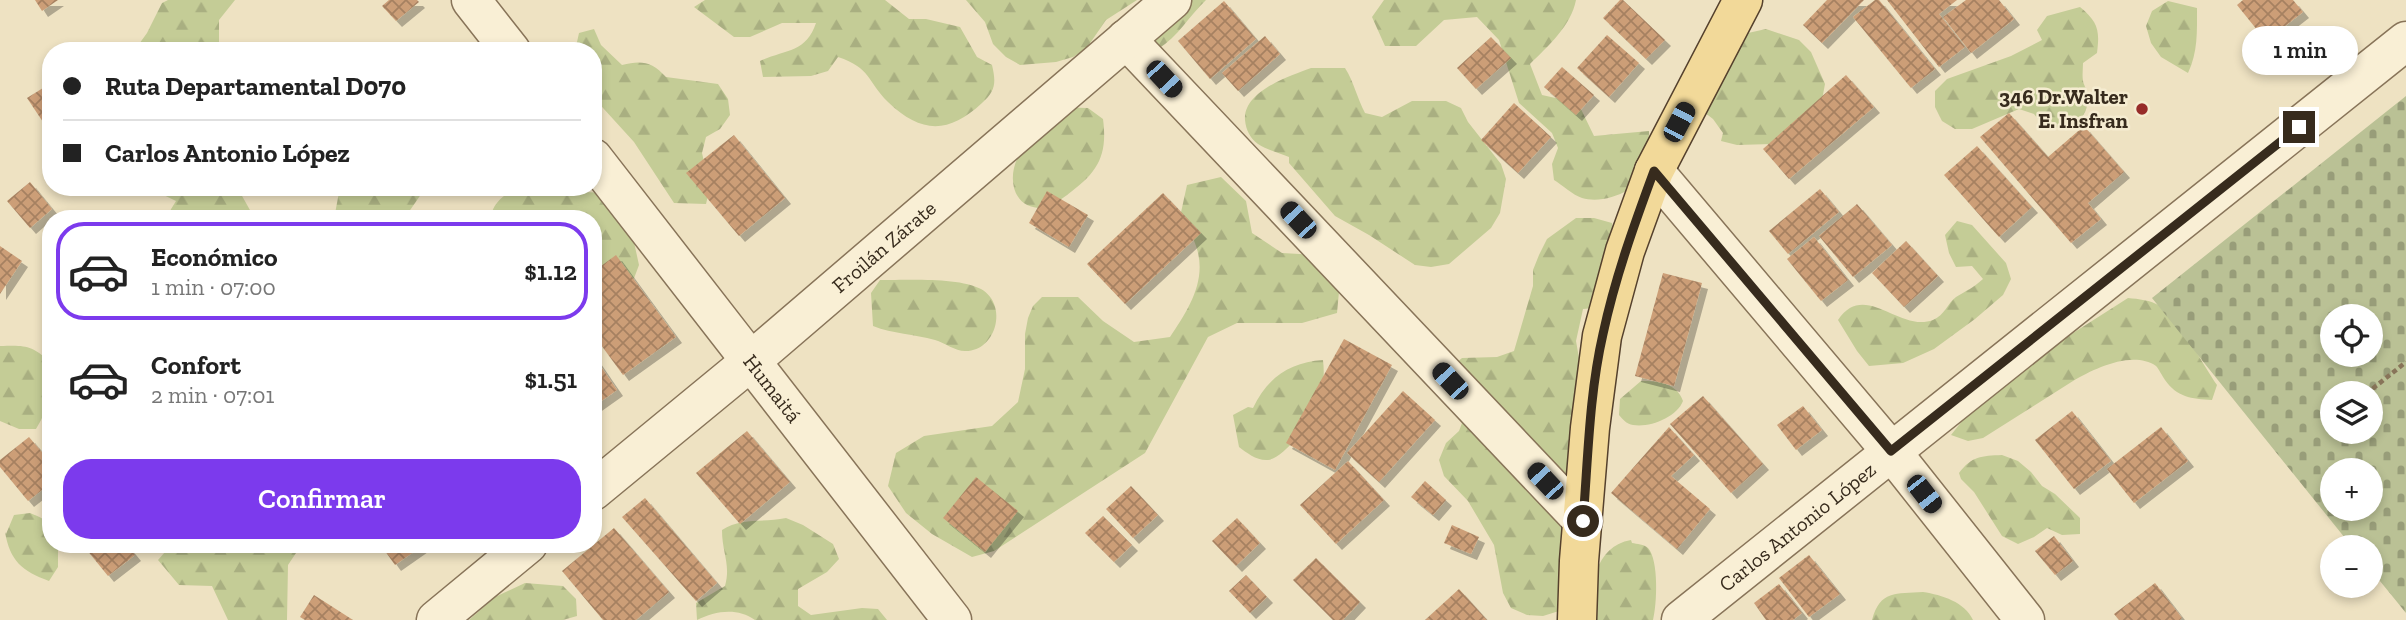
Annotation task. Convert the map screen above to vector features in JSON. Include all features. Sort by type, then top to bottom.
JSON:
[{"type":"main road","points":[[1577,620],[1590,428],[1602,336],[1625,251],[1654,171],[1743,0]]},
{"type":"street","points":[[471,0],[504,42]]},
{"type":"street","name":"Froilán Zárate","points":[[602,484],[751,361],[1172,0]]},
{"type":"street","points":[[1126,39],[1583,521]]},
{"type":"street","name":"Carlos Antonio López","points":[[1681,620],[2406,41]]},
{"type":"street","name":"Humaitá","points":[[602,170],[952,620]]},
{"type":"street","points":[[1654,171],[1891,451],[2025,620]]},
{"type":"street","points":[[436,620],[517,553]]},
{"type":"path","points":[[2382,381],[2406,362]]},
{"type":"green space","points":[[168,0],[235,0],[219,20],[219,42],[140,42],[162,3]]},
{"type":"green space","points":[[705,0],[885,0],[909,19],[926,19],[960,27],[977,57],[992,65],[994,86],[987,99],[958,120],[946,125],[924,125],[900,113],[863,71],[838,57],[828,71],[811,76],[763,77],[760,61],[801,45],[812,33],[816,23],[782,23],[750,37],[734,37],[694,7]]},
{"type":"green space","points":[[966,0],[1137,0],[1106,20],[1086,49],[1073,57],[1056,62],[1020,65],[1006,57],[993,44],[985,22]]},
{"type":"green space","points":[[1174,0],[1206,0],[1172,39],[1158,49],[1151,44]]},
{"type":"green space","points":[[1384,0],[1576,0],[1564,27],[1530,64],[1542,95],[1578,103],[1594,136],[1649,131],[1650,160],[1645,173],[1631,188],[1612,197],[1592,200],[1571,192],[1554,180],[1552,164],[1558,148],[1552,133],[1519,103],[1499,40],[1477,17],[1444,20],[1416,46],[1385,46],[1372,17]]},
{"type":"green space","points":[[2168,1],[2197,8],[2195,50],[2188,73],[2161,57],[2151,43],[2146,26],[2152,11]]},
{"type":"green space","points":[[2080,7],[2094,22],[2098,38],[2097,53],[2083,63],[2083,81],[2088,97],[2087,106],[2080,119],[2068,126],[2044,127],[2034,114],[2019,109],[1972,129],[1955,129],[1942,121],[1935,107],[1935,91],[1947,79],[2011,56],[2042,40],[2037,30],[2047,16]]},
{"type":"green space","points":[[594,29],[600,42],[577,42],[579,33]]},
{"type":"green space","points":[[1766,29],[1799,40],[1811,52],[1825,84],[1822,100],[1772,144],[1737,145],[1721,141],[1723,133],[1713,119],[1700,109],[1732,42],[1748,33]]},
{"type":"green space","points":[[602,46],[622,65],[646,64],[666,77],[718,84],[728,99],[730,115],[720,129],[706,137],[702,153],[710,187],[706,204],[674,203],[634,142],[602,107]]},
{"type":"green space","points":[[1311,68],[1345,68],[1365,113],[1382,117],[1412,101],[1446,101],[1461,108],[1468,122],[1501,164],[1506,179],[1500,213],[1491,228],[1449,264],[1431,267],[1415,265],[1335,216],[1289,163],[1289,157],[1258,144],[1247,130],[1245,120],[1246,110],[1259,93],[1280,80]]},
{"type":"green space","points":[[2406,96],[2406,613],[2383,585],[2383,535],[2343,535],[2331,521],[2383,521],[2383,458],[2320,458],[2320,507],[2152,298]]},
{"type":"green space","points":[[1053,107],[1088,108],[1103,119],[1104,144],[1098,163],[1086,179],[1057,202],[1038,208],[1030,206],[1018,197],[1013,183],[1014,167],[1024,145]]},
{"type":"green space","points":[[1221,177],[1246,201],[1252,233],[1282,253],[1317,255],[1340,281],[1337,313],[1302,323],[1237,323],[1208,337],[1145,453],[994,551],[972,557],[932,534],[906,513],[888,486],[896,453],[924,436],[992,426],[1018,402],[1025,369],[1028,318],[1033,306],[1042,297],[1078,297],[1103,321],[1134,342],[1170,337],[1194,294],[1200,271],[1195,242],[1180,217],[1187,185]]},
{"type":"green space","points":[[603,193],[632,233],[639,265],[633,281],[602,283],[602,210],[493,210],[505,196],[602,196]]},
{"type":"green space","points":[[166,196],[242,196],[250,210],[170,210],[176,201]]},
{"type":"green space","points":[[338,196],[420,196],[410,210],[336,210]]},
{"type":"green space","points":[[1576,218],[1594,218],[1612,223],[1615,239],[1594,308],[1583,309],[1576,341],[1588,409],[1559,611],[1543,616],[1527,615],[1511,608],[1503,593],[1494,545],[1468,501],[1444,476],[1439,460],[1446,443],[1459,431],[1465,415],[1449,369],[1462,358],[1497,357],[1514,351],[1539,255],[1547,239]]},
{"type":"green space","points":[[1957,221],[1972,225],[2006,263],[2011,279],[2003,295],[1934,349],[1903,363],[1869,366],[1838,320],[1848,309],[1859,305],[1871,306],[1908,320],[1933,320],[1956,297],[1983,279],[1972,266],[1956,267],[1949,253],[1945,235]]},
{"type":"green space","points":[[880,280],[946,281],[981,289],[990,296],[995,306],[995,326],[991,336],[985,344],[965,351],[935,340],[873,326],[871,293]]},
{"type":"green space","points":[[2128,298],[2156,304],[2175,321],[2217,385],[2212,400],[2180,394],[2170,386],[2156,366],[2136,360],[2125,361],[2082,376],[1983,438],[1968,441],[1951,435],[1985,392],[1998,381]]},
{"type":"green space","points":[[0,346],[28,347],[42,355],[42,418],[36,429],[19,429],[0,421]]},
{"type":"green space","points":[[1323,360],[1323,385],[1318,403],[1308,423],[1289,447],[1274,458],[1264,460],[1239,447],[1233,415],[1248,407],[1253,408],[1265,388],[1290,368]]},
{"type":"green space","points":[[1641,381],[1672,387],[1683,401],[1680,407],[1655,423],[1627,423],[1619,415],[1620,399]]},
{"type":"green space","points":[[2002,455],[2018,461],[2042,486],[2055,494],[2080,518],[2080,534],[2062,535],[2047,528],[2018,544],[2002,536],[1959,473],[1968,463],[1978,458]]},
{"type":"green space","points":[[30,513],[42,518],[42,553],[58,553],[58,567],[49,581],[31,573],[14,558],[5,532],[6,534],[14,515]]},
{"type":"green space","points":[[786,518],[803,525],[833,544],[839,559],[827,572],[798,589],[798,606],[811,615],[862,608],[878,609],[887,620],[755,620],[741,613],[726,612],[697,620],[696,603],[725,586],[727,565],[722,530],[737,523]]},
{"type":"green space","points":[[1631,540],[1632,543],[1648,548],[1652,554],[1656,594],[1653,620],[1586,620],[1596,571],[1602,560],[1619,544]]},
{"type":"green space","points":[[164,553],[296,553],[288,565],[287,620],[228,620],[212,586],[179,585],[158,560]]},
{"type":"green space","points":[[525,583],[563,586],[576,599],[577,616],[563,620],[469,620],[495,597]]},
{"type":"green space","points":[[1923,592],[1945,597],[1959,604],[1973,620],[1872,620],[1875,610],[1885,598]]},
{"type":"building","points":[[35,0],[58,0],[42,11]]},
{"type":"building","points":[[389,0],[419,2],[396,21],[382,6]]},
{"type":"building","points":[[1620,0],[1665,40],[1646,59],[1603,18]]},
{"type":"building","points":[[1827,0],[1864,0],[1822,43],[1803,25]]},
{"type":"building","points":[[1875,0],[1879,0],[1935,69],[1911,88],[1853,17]]},
{"type":"building","points":[[1887,0],[1957,0],[1939,14],[1965,47],[1939,67]]},
{"type":"building","points":[[1966,0],[1999,0],[2014,19],[1971,53],[1943,17]]},
{"type":"building","points":[[2243,0],[2293,0],[2303,12],[2266,41],[2237,5]]},
{"type":"building","points":[[1224,1],[1256,39],[1210,79],[1178,41]]},
{"type":"building","points":[[1607,35],[1639,63],[1609,97],[1577,68]]},
{"type":"building","points":[[1265,36],[1280,54],[1238,91],[1222,73]]},
{"type":"building","points":[[1491,37],[1511,58],[1476,89],[1457,68]]},
{"type":"building","points":[[1562,67],[1594,95],[1576,115],[1544,87]]},
{"type":"building","points":[[1846,75],[1874,107],[1789,179],[1763,149]]},
{"type":"building","points":[[42,89],[42,120],[27,98]]},
{"type":"building","points":[[1514,103],[1551,137],[1518,173],[1481,140]]},
{"type":"building","points":[[2009,113],[2048,157],[2084,126],[2124,172],[2088,203],[2101,219],[2071,243],[1980,137]]},
{"type":"building","points":[[734,135],[785,198],[739,236],[686,173]]},
{"type":"building","points":[[1977,146],[2032,207],[1999,237],[1944,175]]},
{"type":"building","points":[[30,182],[52,209],[42,210],[42,218],[30,228],[7,201]]},
{"type":"building","points":[[1820,189],[1839,212],[1788,254],[1769,231]]},
{"type":"building","points":[[1047,191],[1088,215],[1069,247],[1029,223]]},
{"type":"building","points":[[1163,193],[1201,233],[1125,304],[1087,264]]},
{"type":"building","points":[[1857,204],[1892,245],[1853,277],[1819,236]]},
{"type":"building","points":[[1814,237],[1848,280],[1821,301],[1787,259]]},
{"type":"building","points":[[1906,241],[1938,276],[1904,307],[1872,273]]},
{"type":"building","points":[[0,246],[22,261],[0,294]]},
{"type":"building","points":[[616,255],[676,337],[623,375],[602,346],[602,265]]},
{"type":"building","points":[[1663,273],[1702,283],[1674,386],[1635,376]]},
{"type":"building","points":[[1344,339],[1392,365],[1335,470],[1286,443]]},
{"type":"building","points":[[602,368],[617,390],[602,401]]},
{"type":"building","points":[[1403,391],[1435,420],[1379,482],[1347,453]]},
{"type":"building","points":[[1703,396],[1763,464],[1731,493],[1670,424]]},
{"type":"building","points":[[1803,406],[1822,430],[1796,450],[1777,425]]},
{"type":"building","points":[[2072,411],[2111,461],[2074,489],[2035,440]]},
{"type":"building","points":[[1669,427],[1694,455],[1671,476],[1710,509],[1677,549],[1611,493]]},
{"type":"building","points":[[2161,427],[2188,461],[2134,503],[2107,469]]},
{"type":"building","points":[[747,431],[790,482],[740,524],[696,473]]},
{"type":"building","points":[[29,437],[42,452],[42,490],[28,501],[0,467],[0,460]]},
{"type":"building","points":[[1348,461],[1384,500],[1336,544],[1300,505]]},
{"type":"building","points":[[976,477],[1018,511],[985,552],[943,518]]},
{"type":"building","points":[[1425,481],[1446,500],[1433,515],[1411,497]]},
{"type":"building","points":[[1131,486],[1158,515],[1133,538],[1106,509]]},
{"type":"building","points":[[645,498],[717,583],[696,601],[622,517]]},
{"type":"building","points":[[1103,516],[1132,545],[1114,562],[1085,533]]},
{"type":"building","points":[[1237,518],[1260,543],[1236,566],[1212,541]]},
{"type":"building","points":[[1452,525],[1479,537],[1471,554],[1444,543]]},
{"type":"building","points":[[614,528],[669,592],[636,620],[603,620],[562,571],[584,553],[602,553],[602,538]]},
{"type":"building","points":[[2054,536],[2073,561],[2055,575],[2035,551]]},
{"type":"building","points":[[89,553],[133,553],[135,555],[108,576]]},
{"type":"building","points":[[386,553],[412,553],[395,565]]},
{"type":"building","points":[[1809,555],[1840,594],[1809,617],[1779,578]]},
{"type":"building","points":[[1316,558],[1360,602],[1343,620],[1333,620],[1293,580]]},
{"type":"building","points":[[1246,575],[1267,597],[1250,613],[1229,591]]},
{"type":"building","points":[[2155,583],[2182,618],[2119,620],[2114,614]]},
{"type":"building","points":[[1779,584],[1802,613],[1793,620],[1766,620],[1754,603]]},
{"type":"building","points":[[1459,589],[1487,620],[1425,620]]},
{"type":"building","points":[[314,595],[353,620],[305,620],[300,617]]},
{"type":"place","name":"346 Dr.Walter E. Insfran","points":[[2142,109]]},
{"type":"route","points":[[1583,521],[1590,428],[1602,336],[1625,251],[1654,171],[1891,451],[2299,127]]}]
